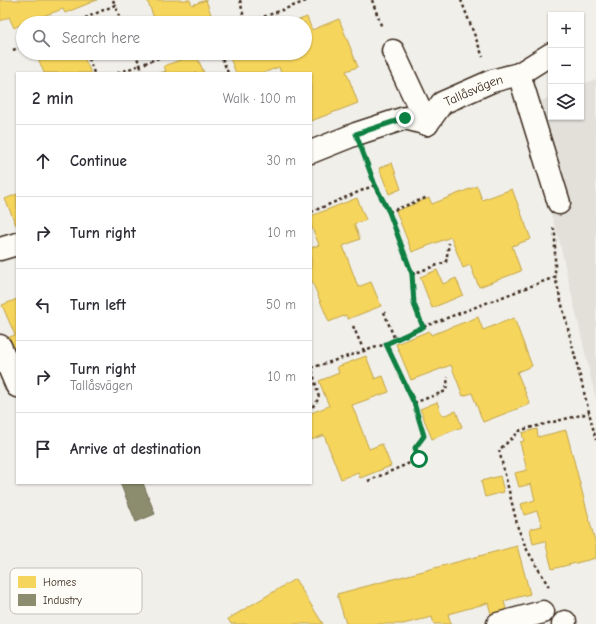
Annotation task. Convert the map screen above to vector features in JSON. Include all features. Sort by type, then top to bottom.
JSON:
[{"type":"street","points":[[392,51],[427,124]]},
{"type":"street","name":"Tallåsvägen","points":[[427,124],[442,104],[492,81],[519,74],[548,56]]},
{"type":"street","points":[[519,74],[559,203]]},
{"type":"street","points":[[312,152],[356,134],[405,118],[427,124]]},
{"type":"street","points":[[0,249],[16,244]]},
{"type":"street","points":[[0,346],[16,384]]},
{"type":"street","points":[[498,624],[543,612]]},
{"type":"path","points":[[113,0],[119,16]]},
{"type":"path","points":[[240,0],[244,16]]},
{"type":"path","points":[[265,16],[309,0]]},
{"type":"path","points":[[372,0],[392,51]]},
{"type":"path","points":[[91,16],[115,5]]},
{"type":"path","points":[[89,60],[94,72]]},
{"type":"path","points":[[138,60],[143,72]]},
{"type":"path","points":[[121,72],[153,60]]},
{"type":"path","points":[[223,60],[228,72]]},
{"type":"path","points":[[356,134],[375,185],[389,212],[412,274],[414,304],[423,327]]},
{"type":"path","points":[[312,212],[375,185]]},
{"type":"path","points":[[389,212],[428,197]]},
{"type":"path","points":[[412,274],[446,262],[449,243]]},
{"type":"path","points":[[312,367],[386,344],[423,327],[556,277]]},
{"type":"path","points":[[384,312],[395,340]]},
{"type":"path","points":[[353,326],[364,351]]},
{"type":"path","points":[[368,481],[419,459],[415,448],[424,436],[414,403],[386,344]]},
{"type":"path","points":[[312,371],[319,398],[312,408]]},
{"type":"path","points":[[414,403],[446,391],[448,378]]},
{"type":"path","points":[[549,586],[526,548],[521,535],[500,450],[521,430],[589,413]]},
{"type":"shaded area","points":[[596,79],[596,400],[559,240],[518,110],[548,98],[548,120],[584,120],[584,84]]},
{"type":"building: Homes","points":[[0,0],[97,0],[65,13],[63,9],[43,16],[16,16],[16,27],[14,28],[9,17],[0,21]]},
{"type":"building: Homes","points":[[147,0],[190,0],[192,5],[206,0],[212,16],[153,16]]},
{"type":"building: Homes","points":[[339,19],[358,67],[346,71],[358,103],[312,121],[312,72],[281,72],[279,67],[266,72],[236,72],[231,60],[312,60],[312,30]]},
{"type":"building: Homes","points":[[39,60],[85,60],[91,72],[44,72]]},
{"type":"building: Homes","points":[[180,60],[199,60],[204,72],[163,72],[166,71],[164,66]]},
{"type":"building: Homes","points":[[392,163],[401,189],[389,194],[379,168]]},
{"type":"building: Homes","points":[[477,186],[482,200],[512,189],[531,239],[512,246],[521,271],[479,287],[470,265],[463,268],[451,237],[412,252],[396,211],[429,198],[432,204]]},
{"type":"building: Homes","points":[[16,194],[16,225],[5,199]]},
{"type":"building: Homes","points":[[357,198],[366,220],[354,224],[360,239],[343,246],[358,287],[371,282],[381,306],[348,319],[346,315],[329,322],[312,281],[312,248],[319,245],[312,228],[312,216]]},
{"type":"building: Homes","points":[[437,270],[443,284],[456,278],[463,295],[432,308],[420,277]]},
{"type":"building: Homes","points":[[16,299],[16,361],[7,338],[15,335],[2,305]]},
{"type":"building: Homes","points":[[478,317],[483,330],[514,318],[532,366],[517,372],[530,404],[483,422],[472,393],[463,396],[451,365],[411,380],[396,344],[429,331],[431,335]]},
{"type":"building: Homes","points":[[366,356],[375,379],[383,376],[389,392],[352,405],[369,449],[382,444],[391,466],[360,478],[358,472],[341,479],[324,435],[312,440],[312,413],[329,406],[319,381],[339,373],[337,367]]},
{"type":"building: Homes","points":[[437,402],[442,416],[456,411],[462,427],[432,439],[420,409]]},
{"type":"building: Homes","points":[[537,429],[538,437],[566,430],[596,545],[596,558],[552,569],[545,541],[533,544],[530,529],[542,526],[537,511],[524,515],[521,504],[535,500],[531,484],[519,487],[515,473],[527,470],[520,442],[524,441],[522,433]]},
{"type":"building: Homes","points":[[500,476],[504,492],[485,497],[481,481]]},
{"type":"building: Homes","points":[[517,546],[530,594],[504,601],[507,613],[492,617],[488,603],[448,614],[451,624],[434,624],[432,617],[403,624],[346,624],[337,594]]},
{"type":"building: Homes","points":[[295,579],[323,624],[231,624],[228,619]]},
{"type":"building: Industry","points":[[120,484],[143,484],[155,514],[136,522]]},
{"type":"route","points":[[405,118],[356,134],[375,185],[389,212],[412,274],[414,304],[423,327],[386,344],[414,403],[424,436],[415,448],[419,459]]}]
